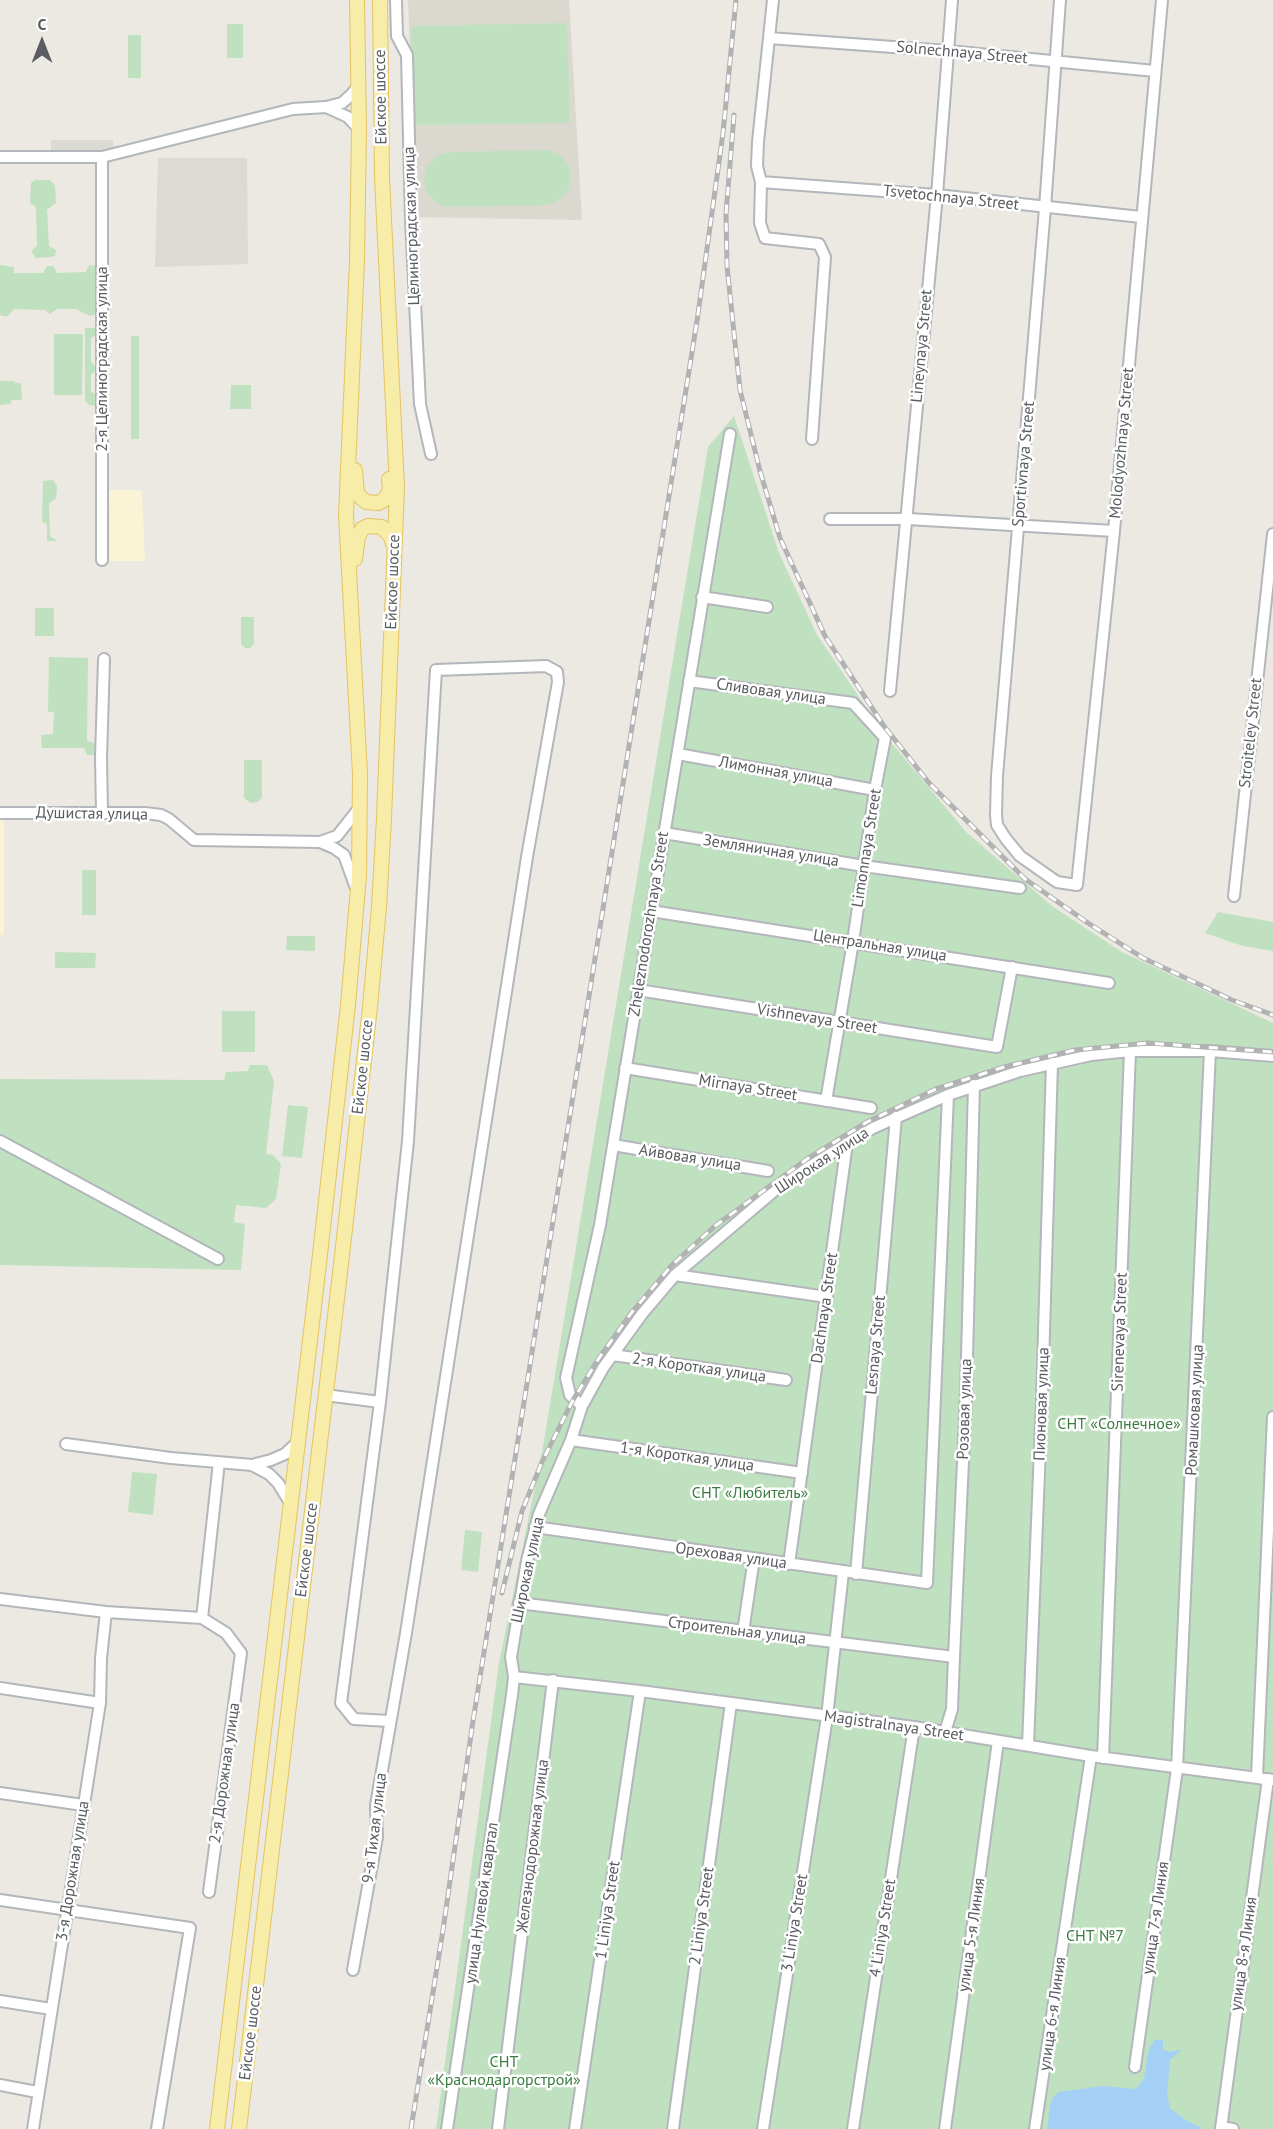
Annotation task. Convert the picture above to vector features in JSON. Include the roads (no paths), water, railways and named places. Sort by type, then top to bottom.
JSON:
[{"type":"main road","name":"Ейское шоссе","points":[[217,2129],[348,1005],[358,892],[361,806],[346,505],[357,260],[359,129],[357,0]]},
{"type":"main road","name":"Ейское шоссе","points":[[239,2129],[357,1124],[379,907],[397,487],[382,178],[380,0]]},
{"type":"main road","points":[[351,396],[356,489],[360,498],[366,502],[378,503],[384,500],[390,490],[392,392]]},
{"type":"main road","points":[[350,597],[358,537],[362,529],[375,525],[382,527],[391,537],[394,548]]},
{"type":"street","name":"Целиноградская улица","points":[[396,0],[397,36],[407,55],[411,231],[420,404],[431,454]]},
{"type":"street","points":[[772,0],[758,142],[757,166],[761,182],[760,224],[765,238],[819,244],[825,257],[812,439]]},
{"type":"street","name":"Lineynaya Street","points":[[890,691],[908,519],[952,0]]},
{"type":"street","name":"Sportivnaya Street","points":[[1060,0],[1045,208],[997,776],[997,825],[1020,856],[1042,873],[1057,882],[1077,885]]},
{"type":"street","name":"Molodyozhnaya Street","points":[[1077,885],[1114,531],[1162,0]]},
{"type":"street","name":"Solnechnaya Street","points":[[768,38],[948,51],[1155,71]]},
{"type":"street","points":[[0,157],[102,157],[293,109],[326,107],[342,103],[358,85]]},
{"type":"street","points":[[326,107],[348,117],[359,129]]},
{"type":"street","name":"2-я Целиноградская улица","points":[[102,157],[102,560]]},
{"type":"street","name":"Tsvetochnaya Street","points":[[761,182],[937,195],[1141,217]]},
{"type":"street","name":"Zheleznodorozhnaya Street","points":[[582,1407],[570,1395],[567,1378],[600,1225],[730,434]]},
{"type":"street","points":[[830,519],[908,519],[1114,531]]},
{"type":"street","name":"Stroiteley Street","points":[[1234,896],[1273,534]]},
{"type":"street","points":[[702,597],[767,607]]},
{"type":"street","points":[[102,813],[104,659]]},
{"type":"street","name":"9-я Тихая улица","points":[[353,1970],[377,1837],[376,1804],[389,1721],[406,1633],[525,868],[558,682],[557,672],[546,666],[436,670],[408,1141],[380,1402]]},
{"type":"street","name":"Сливовая улица","points":[[689,681],[853,703],[885,738]]},
{"type":"street","name":"Limonnaya Street","points":[[826,1101],[885,738]]},
{"type":"street","name":"Лимонная улица","points":[[678,754],[875,790]]},
{"type":"street","points":[[320,842],[337,836],[361,806]]},
{"type":"street","name":"Душистая улица","points":[[0,813],[145,813],[161,815],[169,819],[191,838],[197,840],[320,842]]},
{"type":"street","name":"Земляничная улица","points":[[664,833],[864,866],[1020,888]]},
{"type":"street","points":[[320,842],[344,855],[358,892]]},
{"type":"street","name":"Центральная улица","points":[[651,910],[1109,983]]},
{"type":"street","name":"Vishnevaya Street","points":[[638,990],[997,1047],[1012,967]]},
{"type":"street","name":"Широкая улица","points":[[514,1677],[512,1657],[519,1603],[535,1527],[582,1407],[603,1368],[642,1314],[675,1275],[787,1180],[847,1143],[896,1117],[974,1085],[1052,1063],[1091,1055],[1130,1051],[1210,1051],[1273,1056]]},
{"type":"street","name":"Sirenevaya Street","points":[[1103,1758],[1130,1051]]},
{"type":"street","name":"Ромашковая улица","points":[[1177,1769],[1210,1051]]},
{"type":"street","name":"Пионовая улица","points":[[1028,1745],[1052,1063]]},
{"type":"street","name":"Mirnaya Street","points":[[625,1068],[871,1108]]},
{"type":"street","name":"Розовая улица","points":[[945,1732],[952,1709],[966,1396],[974,1085]]},
{"type":"street","name":"Ореховая улица","points":[[535,1527],[927,1583],[948,1095]]},
{"type":"street","name":"Lesnaya Street","points":[[856,1574],[896,1117]]},
{"type":"street","points":[[0,1141],[218,1259]]},
{"type":"street","name":"Dachnaya Street","points":[[789,1564],[847,1143]]},
{"type":"street","name":"Айвовая улица","points":[[613,1145],[768,1171]]},
{"type":"street","points":[[675,1275],[827,1297]]},
{"type":"street","name":"2-я Короткая улица","points":[[613,1355],[786,1380]]},
{"type":"street","points":[[325,1395],[380,1402],[341,1703],[354,1719],[389,1721]]},
{"type":"street","name":"улица 8-я Линия","points":[[1221,2128],[1266,1779],[1273,1418]]},
{"type":"street","name":"1-я Короткая улица","points":[[571,1440],[802,1473]]},
{"type":"street","points":[[66,1444],[252,1465],[285,1454],[298,1442]]},
{"type":"street","points":[[0,1599],[106,1612],[202,1618],[219,1462]]},
{"type":"street","points":[[252,1465],[269,1474],[278,1483],[291,1504]]},
{"type":"street","points":[[743,1632],[754,1558]]},
{"type":"street","name":"3 Liniya Street","points":[[763,2129],[826,1717],[843,1572]]},
{"type":"street","name":"Строительная улица","points":[[519,1603],[954,1657]]},
{"type":"street","name":"3-я Дорожная улица","points":[[33,2129],[100,1703],[101,1658],[106,1612]]},
{"type":"street","name":"2-я Дорожная улица","points":[[202,1618],[226,1633],[241,1653],[209,1892]]},
{"type":"street","name":"Magistralnaya Street","points":[[514,1677],[640,1690],[826,1717],[914,1727],[1177,1769],[1266,1779]]},
{"type":"street","name":"улица Нулевой квартал","points":[[447,2129],[514,1677]]},
{"type":"street","name":"Железнодорожная улица","points":[[498,2129],[553,1680]]},
{"type":"street","points":[[0,1688],[100,1703]]},
{"type":"street","name":"1 Liniya Street","points":[[575,2129],[640,1690]]},
{"type":"street","name":"2 Liniya Street","points":[[673,2129],[731,1703]]},
{"type":"street","name":"4 Liniya Street","points":[[853,2129],[914,1727]]},
{"type":"street","name":"улица 5-я Линия","points":[[945,2129],[998,1741]]},
{"type":"street","name":"улица 6-я Линия","points":[[1035,2129],[1091,1756]]},
{"type":"street","name":"улица 7-я Линия","points":[[1135,2067],[1177,1769]]},
{"type":"street","points":[[0,1793],[83,1805]]},
{"type":"street","points":[[0,1900],[190,1928],[158,2129]]},
{"type":"street","points":[[0,2001],[51,2009]]},
{"type":"street","points":[[0,2085],[38,2092]]},
{"type":"street","points":[[1221,2128],[1233,2129]]},
{"type":"water","points":[[1155,2040],[1163,2040],[1163,2050],[1171,2052],[1182,2049],[1170,2060],[1167,2095],[1170,2108],[1203,2129],[1047,2129],[1051,2100],[1059,2092],[1103,2086],[1136,2089],[1144,2078],[1149,2048]]},
{"type":"railway","points":[[411,2129],[473,1721],[697,321],[723,133],[736,0]]},
{"type":"railway","points":[[734,115],[726,214],[727,266],[740,390],[760,471],[780,538],[825,636],[884,726],[929,783],[1025,879],[1143,958],[1232,1000],[1273,1015]]},
{"type":"railway","points":[[502,1593],[522,1511],[542,1462],[573,1400],[599,1358],[632,1312],[672,1265],[715,1226],[807,1159],[867,1122],[936,1089],[1004,1067],[1075,1050],[1148,1043],[1273,1052]]},
{"type":"park label","name":"СНТ «Солнечное»","points":[[1119,1424]]},
{"type":"park label","name":"СНТ «Любитель»","points":[[750,1493]]},
{"type":"park label","name":"СНТ №7","points":[[1095,1936]]},
{"type":"park label","name":"СНТ «Краснодаргорстрой»","points":[[504,2071]]}]
